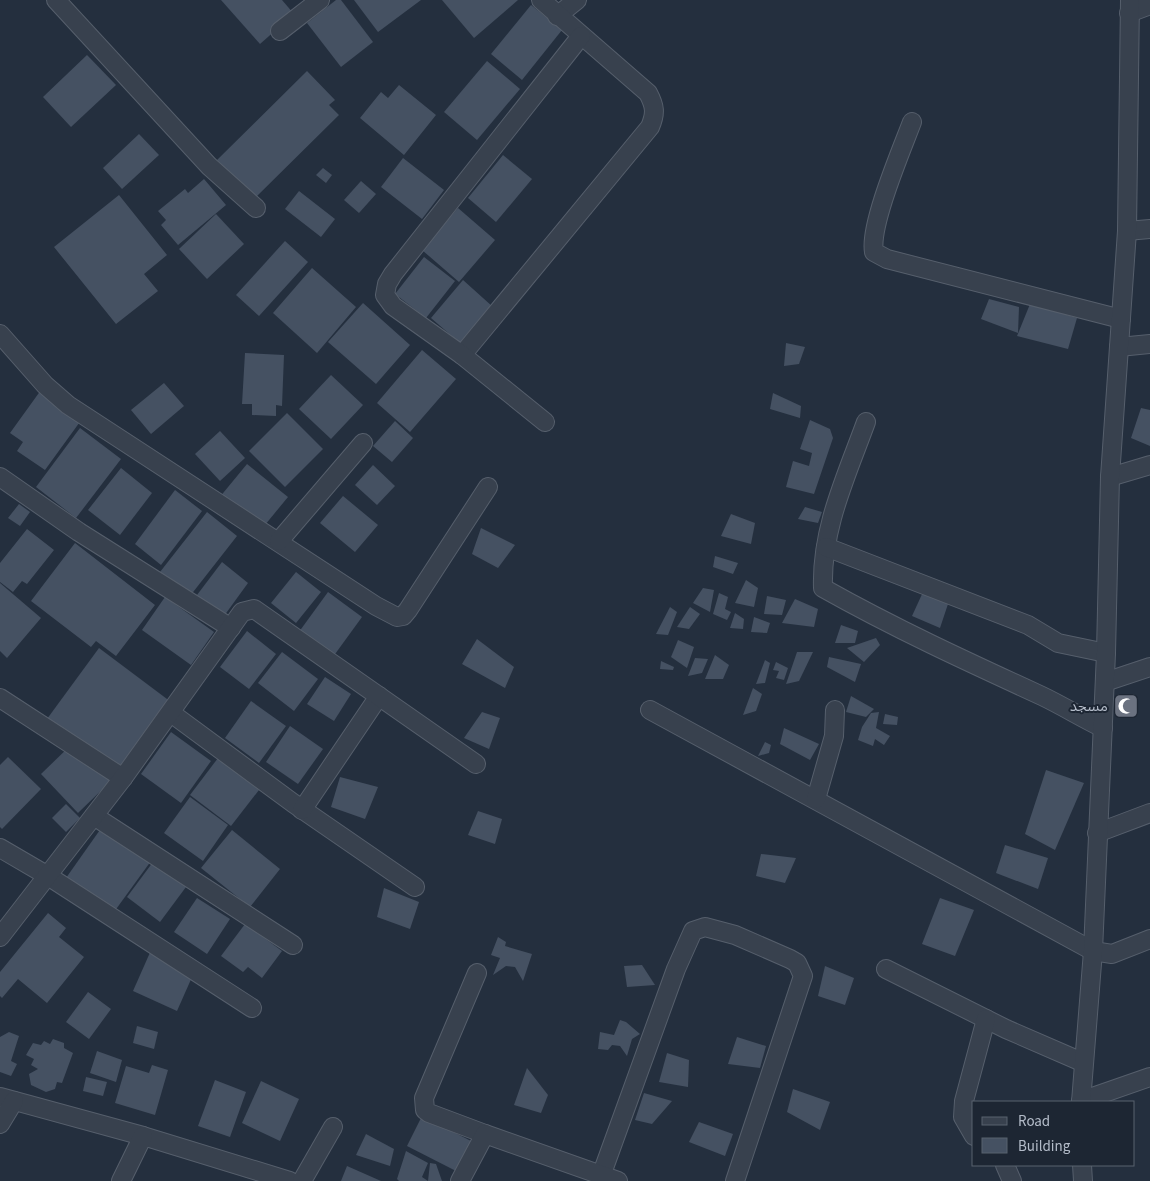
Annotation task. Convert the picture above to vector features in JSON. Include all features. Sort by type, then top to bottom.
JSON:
[{"type":"street","points":[[56,0],[209,166],[256,208]]},
{"type":"street","points":[[280,32],[320,0]]},
{"type":"street","points":[[462,356],[650,127],[654,117],[655,106],[648,94],[540,0]]},
{"type":"street","points":[[557,16],[578,0]]},
{"type":"street","points":[[1081,1101],[1082,1062],[1093,951],[1105,682],[1110,477],[1127,231],[1130,6],[1150,5]]},
{"type":"street","points":[[545,422],[462,356],[393,306],[385,296],[387,284],[581,36]]},
{"type":"street","points":[[912,122],[876,224],[872,242],[874,252],[887,259],[1121,319]]},
{"type":"street","points":[[1127,231],[1150,229]]},
{"type":"street","points":[[0,334],[45,385],[68,405],[279,541],[388,614],[397,617],[403,616],[488,487]]},
{"type":"street","points":[[1119,347],[1150,344]]},
{"type":"street","points":[[866,422],[830,520],[822,567],[823,588],[867,613],[987,672],[1044,697],[1103,728]]},
{"type":"street","points":[[279,541],[363,443]]},
{"type":"street","points":[[1110,477],[1150,465]]},
{"type":"street","points":[[0,477],[79,532],[231,628]]},
{"type":"street","points":[[826,547],[1028,626],[1058,643],[1106,653]]},
{"type":"street","points":[[0,938],[123,778],[242,612],[254,608],[476,764]]},
{"type":"street","points":[[1105,682],[1150,667]]},
{"type":"street","points":[[302,810],[379,696]]},
{"type":"street","points":[[0,698],[123,778]]},
{"type":"street","points":[[650,710],[1093,951],[1112,954],[1150,939]]},
{"type":"street","points":[[816,799],[834,736],[835,710]]},
{"type":"street","points":[[171,712],[302,810],[415,887]]},
{"type":"street","points":[[1097,833],[1150,813]]},
{"type":"street","points":[[94,816],[293,945]]},
{"type":"street","points":[[0,848],[48,876],[252,1008]]},
{"type":"street","points":[[601,1176],[676,969],[692,931],[705,927],[735,935],[790,959],[797,963],[803,976],[735,1181]]},
{"type":"street","points":[[886,969],[986,1019],[1082,1062]]},
{"type":"street","points":[[477,973],[424,1098],[424,1105],[428,1113],[618,1181]]},
{"type":"street","points":[[972,1133],[963,1117],[964,1101],[986,1019]]},
{"type":"street","points":[[1084,1101],[1150,1077]]},
{"type":"street","points":[[0,1124],[7,1099],[143,1136],[290,1181]]},
{"type":"street","points":[[302,1181],[333,1127]]},
{"type":"street","points":[[460,1181],[485,1134]]},
{"type":"street","points":[[121,1181],[143,1136]]},
{"type":"street","points":[[1005,1166],[1012,1181]]},
{"type":"street","points":[[1082,1166],[1083,1181]]},
{"type":"building","points":[[221,0],[282,0],[294,14],[260,44]]},
{"type":"building","points":[[336,0],[341,0],[373,42],[341,67],[307,23]]},
{"type":"building","points":[[354,0],[421,0],[378,32]]},
{"type":"building","points":[[442,0],[518,0],[474,38]]},
{"type":"building","points":[[531,5],[562,30],[522,80],[491,54]]},
{"type":"building","points":[[87,55],[116,85],[71,127],[43,97]]},
{"type":"building","points":[[487,61],[520,89],[477,140],[444,112]]},
{"type":"building","points":[[307,71],[335,100],[329,105],[339,115],[255,198],[217,160]]},
{"type":"building","points":[[399,85],[436,115],[404,155],[360,118],[381,92],[388,98]]},
{"type":"building","points":[[139,134],[159,155],[122,189],[103,168]]},
{"type":"building","points":[[503,155],[532,179],[496,222],[468,198]]},
{"type":"building","points":[[403,158],[444,190],[422,219],[381,187]]},
{"type":"building","points":[[323,168],[332,175],[326,183],[316,175]]},
{"type":"building","points":[[204,179],[226,205],[178,245],[161,225],[166,220],[158,211],[185,189],[188,193]]},
{"type":"building","points":[[361,181],[376,194],[359,213],[344,200]]},
{"type":"building","points":[[299,191],[335,219],[321,237],[285,209]]},
{"type":"building","points":[[119,195],[167,255],[144,274],[158,291],[116,324],[54,247]]},
{"type":"building","points":[[458,208],[495,240],[459,282],[422,250]]},
{"type":"building","points":[[216,214],[244,244],[207,279],[179,249]]},
{"type":"building","points":[[285,241],[308,262],[259,316],[236,295]]},
{"type":"building","points":[[424,257],[455,281],[426,318],[395,294]]},
{"type":"building","points":[[312,268],[356,307],[317,353],[273,313]]},
{"type":"building","points":[[463,280],[493,307],[461,344],[431,318]]},
{"type":"building","points":[[989,299],[1019,307],[1018,333],[981,319]]},
{"type":"building","points":[[363,303],[410,345],[376,384],[328,342]]},
{"type":"building","points":[[1030,304],[1077,318],[1068,349],[1017,336]]},
{"type":"building","points":[[786,343],[805,347],[799,364],[784,366]]},
{"type":"building","points":[[422,350],[456,379],[410,432],[377,403]]},
{"type":"building","points":[[245,353],[284,355],[282,406],[276,405],[276,416],[252,415],[252,404],[242,404]]},
{"type":"building","points":[[331,375],[363,405],[331,439],[299,409]]},
{"type":"building","points":[[164,383],[184,406],[151,434],[131,410]]},
{"type":"building","points":[[41,390],[82,419],[45,470],[17,451],[23,442],[10,433]]},
{"type":"building","points":[[773,393],[801,406],[800,418],[770,409]]},
{"type":"building","points":[[1141,408],[1150,410],[1150,446],[1131,438]]},
{"type":"building","points":[[287,413],[323,449],[285,487],[249,451]]},
{"type":"building","points":[[810,420],[830,429],[833,438],[814,494],[786,487],[793,461],[809,466],[812,453],[800,449]]},
{"type":"building","points":[[395,421],[413,438],[392,462],[373,446]]},
{"type":"building","points":[[80,428],[121,459],[76,518],[36,487]]},
{"type":"building","points":[[220,431],[245,458],[220,481],[195,454]]},
{"type":"building","points":[[247,464],[288,497],[260,531],[219,498]]},
{"type":"building","points":[[373,465],[395,486],[377,505],[355,485]]},
{"type":"building","points":[[121,468],[152,493],[120,535],[88,510]]},
{"type":"building","points":[[175,490],[202,511],[161,565],[135,544]]},
{"type":"building","points":[[343,496],[378,525],[355,552],[320,523]]},
{"type":"building","points":[[19,504],[30,512],[20,526],[8,518]]},
{"type":"building","points":[[805,507],[822,512],[818,523],[798,519]]},
{"type":"building","points":[[207,512],[237,536],[190,596],[160,572]]},
{"type":"building","points":[[731,514],[755,523],[751,544],[721,536]]},
{"type":"building","points":[[481,528],[515,545],[498,568],[472,554]]},
{"type":"building","points":[[27,529],[54,550],[27,584],[22,581],[13,592],[0,582],[0,563]]},
{"type":"building","points":[[75,543],[155,605],[116,656],[96,641],[91,647],[31,601]]},
{"type":"building","points":[[715,556],[738,563],[733,574],[713,567]]},
{"type":"building","points":[[222,562],[248,583],[224,616],[197,595]]},
{"type":"building","points":[[296,572],[321,592],[296,623],[271,603]]},
{"type":"building","points":[[746,580],[758,588],[754,607],[735,603]]},
{"type":"building","points":[[0,583],[41,618],[7,658],[0,651]]},
{"type":"building","points":[[703,588],[714,590],[710,612],[693,603]]},
{"type":"building","points":[[328,592],[362,617],[330,661],[296,636]]},
{"type":"building","points":[[923,592],[949,601],[940,628],[912,616]]},
{"type":"building","points":[[719,593],[728,597],[725,609],[731,612],[727,620],[713,614]]},
{"type":"building","points":[[767,596],[786,600],[782,615],[764,614]]},
{"type":"building","points":[[165,597],[214,632],[191,665],[142,630]]},
{"type":"building","points":[[795,599],[818,609],[814,627],[782,623]]},
{"type":"building","points":[[670,607],[677,612],[668,635],[656,634]]},
{"type":"building","points":[[690,607],[700,614],[689,629],[677,627]]},
{"type":"building","points":[[735,613],[744,619],[743,629],[730,628]]},
{"type":"building","points":[[754,617],[770,623],[767,633],[751,632]]},
{"type":"building","points":[[841,625],[858,631],[855,643],[835,643]]},
{"type":"building","points":[[247,631],[276,654],[249,689],[220,667]]},
{"type":"building","points":[[876,638],[880,645],[864,662],[847,648]]},
{"type":"building","points":[[477,639],[514,667],[505,688],[462,664]]},
{"type":"building","points":[[678,640],[694,647],[687,668],[671,657]]},
{"type":"building","points":[[99,648],[171,702],[119,772],[47,719]]},
{"type":"building","points":[[282,652],[318,679],[294,711],[258,683]]},
{"type":"building","points":[[797,652],[813,652],[799,681],[786,684]]},
{"type":"building","points":[[715,655],[729,665],[723,679],[705,679]]},
{"type":"building","points":[[829,657],[861,664],[855,682],[827,667]]},
{"type":"building","points":[[695,658],[708,659],[702,673],[688,676]]},
{"type":"building","points":[[765,660],[770,663],[765,683],[756,684]]},
{"type":"building","points":[[661,661],[674,667],[673,670],[660,669]]},
{"type":"building","points":[[776,662],[788,668],[784,680],[776,678],[779,671],[773,670]]},
{"type":"building","points":[[325,677],[351,694],[334,721],[307,704]]},
{"type":"building","points":[[753,688],[762,694],[756,711],[743,715]]},
{"type":"building","points":[[851,696],[874,709],[866,717],[846,712]]},
{"type":"building","points":[[251,701],[286,726],[259,763],[225,738]]},
{"type":"building","points":[[482,712],[500,718],[489,749],[464,738]]},
{"type":"building","points":[[879,712],[876,728],[890,736],[884,745],[875,739],[873,746],[858,740],[862,727],[871,713]]},
{"type":"building","points":[[885,714],[898,717],[897,725],[883,724]]},
{"type":"building","points":[[290,726],[323,749],[298,784],[266,762]]},
{"type":"building","points":[[784,728],[819,744],[810,760],[780,744]]},
{"type":"building","points":[[171,732],[211,761],[181,803],[141,774]]},
{"type":"building","points":[[74,742],[112,780],[78,813],[41,774]]},
{"type":"building","points":[[765,742],[771,745],[769,753],[758,756]]},
{"type":"building","points":[[8,757],[41,789],[2,829],[0,827],[0,765]]},
{"type":"building","points":[[218,758],[259,790],[231,826],[190,795]]},
{"type":"building","points":[[1046,770],[1084,783],[1055,850],[1025,834]]},
{"type":"building","points":[[340,777],[378,787],[365,819],[331,807]]},
{"type":"building","points":[[190,797],[228,825],[203,861],[164,833]]},
{"type":"building","points":[[66,804],[80,818],[66,832],[52,818]]},
{"type":"building","points":[[478,811],[502,819],[495,844],[468,835]]},
{"type":"building","points":[[102,827],[151,861],[114,912],[66,878]]},
{"type":"building","points":[[232,830],[280,869],[250,907],[201,868]]},
{"type":"building","points":[[1005,845],[1048,858],[1038,889],[996,873]]},
{"type":"building","points":[[761,854],[796,858],[785,883],[756,876]]},
{"type":"building","points":[[153,862],[186,887],[160,922],[127,897]]},
{"type":"building","points":[[384,888],[419,902],[410,929],[377,917]]},
{"type":"building","points":[[197,898],[230,919],[207,954],[174,932]]},
{"type":"building","points":[[940,898],[974,910],[955,956],[922,944]]},
{"type":"building","points":[[48,913],[66,928],[59,937],[84,957],[47,1003],[18,979],[2,998],[0,996],[0,972]]},
{"type":"building","points":[[245,924],[282,951],[262,978],[248,967],[243,972],[221,956]]},
{"type":"building","points":[[498,937],[506,942],[505,946],[532,954],[523,981],[515,967],[506,966],[493,975],[500,958],[491,955]]},
{"type":"building","points":[[152,948],[196,968],[177,1011],[133,991]]},
{"type":"building","points":[[642,965],[655,985],[627,987],[624,966]]},
{"type":"building","points":[[825,966],[854,978],[845,1005],[818,996]]},
{"type":"building","points":[[88,992],[111,1009],[89,1039],[66,1022]]},
{"type":"building","points":[[620,1020],[626,1022],[640,1034],[632,1039],[627,1056],[620,1046],[612,1045],[608,1050],[598,1049],[600,1032],[614,1035]]},
{"type":"building","points":[[137,1026],[158,1032],[154,1049],[133,1043]]},
{"type":"building","points":[[9,1032],[19,1036],[11,1061],[17,1064],[11,1076],[0,1072],[0,1037]]},
{"type":"building","points":[[737,1037],[766,1046],[760,1068],[728,1064]]},
{"type":"building","points":[[53,1039],[64,1043],[64,1048],[73,1053],[62,1083],[57,1082],[55,1089],[46,1092],[31,1085],[29,1074],[38,1069],[31,1065],[34,1059],[26,1055],[33,1043],[41,1045],[44,1041],[50,1044]]},
{"type":"building","points":[[97,1051],[122,1060],[116,1082],[90,1073]]},
{"type":"building","points":[[667,1053],[689,1060],[688,1087],[659,1082]]},
{"type":"building","points":[[152,1065],[168,1070],[155,1115],[115,1103],[126,1066],[149,1073]]},
{"type":"building","points":[[527,1068],[548,1095],[541,1113],[514,1105]]},
{"type":"building","points":[[86,1077],[107,1082],[103,1096],[83,1091]]},
{"type":"building","points":[[215,1080],[246,1092],[230,1137],[198,1126]]},
{"type":"building","points":[[261,1081],[299,1099],[280,1141],[242,1123]]},
{"type":"building","points":[[793,1089],[830,1102],[820,1130],[787,1112]]},
{"type":"building","points":[[644,1093],[672,1101],[652,1124],[635,1120]]},
{"type":"building","points":[[422,1116],[471,1141],[456,1171],[407,1146]]},
{"type":"building","points":[[699,1122],[733,1134],[725,1156],[689,1142]]},
{"type":"building","points":[[366,1134],[394,1149],[390,1166],[356,1155]]},
{"type":"building","points":[[406,1151],[428,1163],[422,1177],[428,1181],[399,1181],[397,1179]]},
{"type":"building","points":[[430,1163],[436,1164],[442,1181],[428,1181]]},
{"type":"building","points":[[347,1166],[381,1181],[341,1181]]},
{"type":"place","name":"مسجد","points":[[1126,706]]}]
